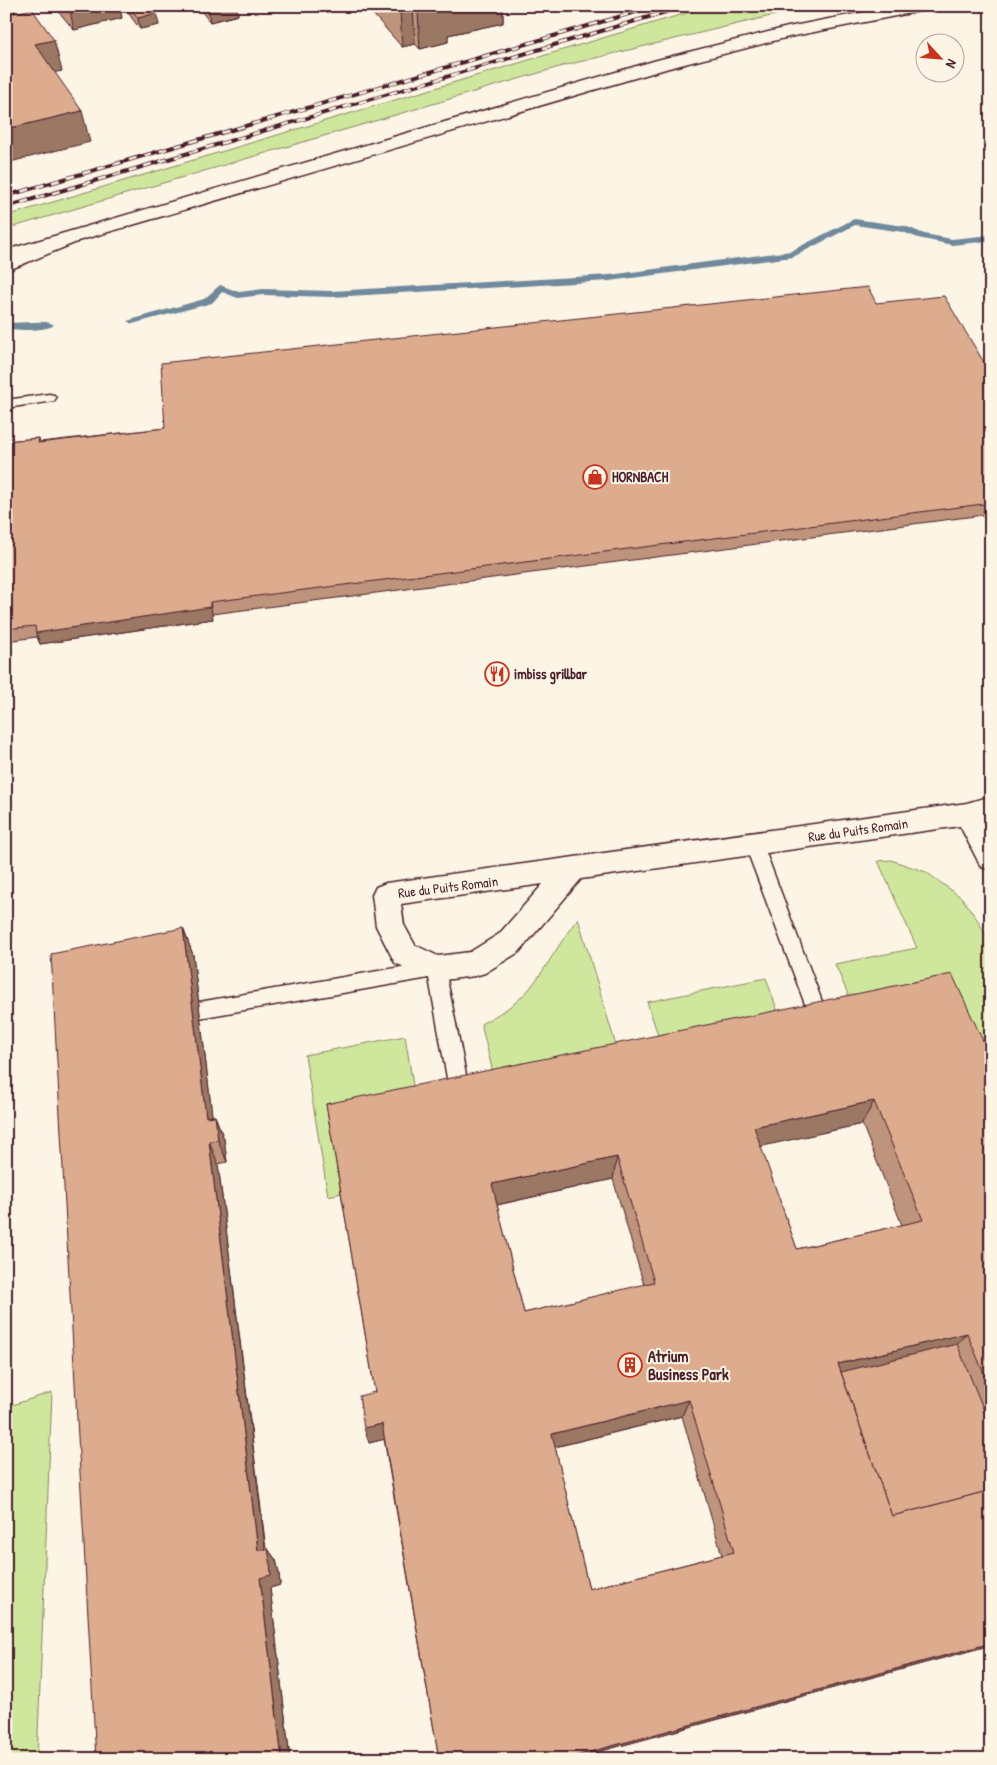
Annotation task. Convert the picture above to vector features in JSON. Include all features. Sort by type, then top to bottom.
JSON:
[{"type":"main road","points":[[6,256],[663,64],[788,32],[921,6]]},
{"type":"main road","points":[[6,265],[70,238]]},
{"type":"main road","name":"Rue du Puits Romain","points":[[436,969],[405,954],[390,926],[386,895],[571,871],[979,810],[991,859]]},
{"type":"main road","points":[[436,969],[475,964],[509,943],[571,871]]},
{"type":"lane","points":[[6,404],[49,398]]},
{"type":"lane","points":[[754,844],[820,1020]]},
{"type":"lane","points":[[199,1010],[436,969],[461,1100]]},
{"type":"green space","points":[[710,6],[820,6],[566,65],[6,229],[6,216]]},
{"type":"green space","points":[[891,860],[926,872],[962,898],[979,922],[991,947],[991,1076],[853,1006],[835,964],[917,948],[878,861]]},
{"type":"green space","points":[[578,918],[622,1066],[498,1092],[481,1024],[525,994],[543,971]]},
{"type":"green space","points":[[766,978],[782,1024],[663,1050],[647,1002]]},
{"type":"green space","points":[[405,1036],[417,1109],[342,1193],[328,1196],[305,1055]]},
{"type":"green space","points":[[52,1392],[37,1759],[6,1759],[6,1407]]},
{"type":"building","points":[[129,6],[151,6],[156,13],[138,18]]},
{"type":"building","points":[[397,6],[412,6],[400,9]]},
{"type":"building","points":[[414,6],[438,6],[418,11]]},
{"type":"building","points":[[32,9],[54,40],[35,44],[82,111],[6,129],[6,15]]},
{"type":"building","name":"HORNBACH","points":[[868,287],[876,303],[944,296],[991,374],[991,503],[210,602],[210,607],[36,633],[35,626],[6,629],[6,441],[39,438],[38,443],[165,428],[161,363]]},
{"type":"building","points":[[183,928],[206,1117],[215,1116],[218,1140],[209,1141],[258,1551],[268,1549],[270,1562],[271,1575],[260,1578],[282,1759],[96,1759],[51,954]]},
{"type":"building","name":"Atrium Business Park","points":[[952,974],[991,1058],[991,1390],[967,1333],[838,1364],[892,1516],[991,1490],[991,1643],[564,1759],[439,1759],[382,1424],[364,1428],[359,1396],[375,1392],[326,1104]],"holes":[[[874,1101],[923,1220],[797,1249],[754,1127]],[[617,1157],[654,1282],[524,1313],[492,1184]],[[689,1400],[734,1552],[589,1589],[552,1434]]]},
{"type":"building","points":[[957,1344],[991,1428],[991,1490],[892,1516],[841,1372]]},
{"type":"waterway","points":[[132,321],[208,301],[220,288],[238,295],[263,292],[332,294],[609,278],[793,254],[854,222],[905,229],[921,236],[952,242],[991,238]]},
{"type":"waterway","points":[[6,325],[14,327],[49,325]]},
{"type":"railway","points":[[6,196],[656,6]]},
{"type":"railway","points":[[6,207],[686,6]]},
{"type":"place","name":"HORNBACH","points":[[595,477]]},
{"type":"place","name":"imbiss grillbar","points":[[497,674]]},
{"type":"place","name":"Atrium Business Park","points":[[630,1365]]}]
